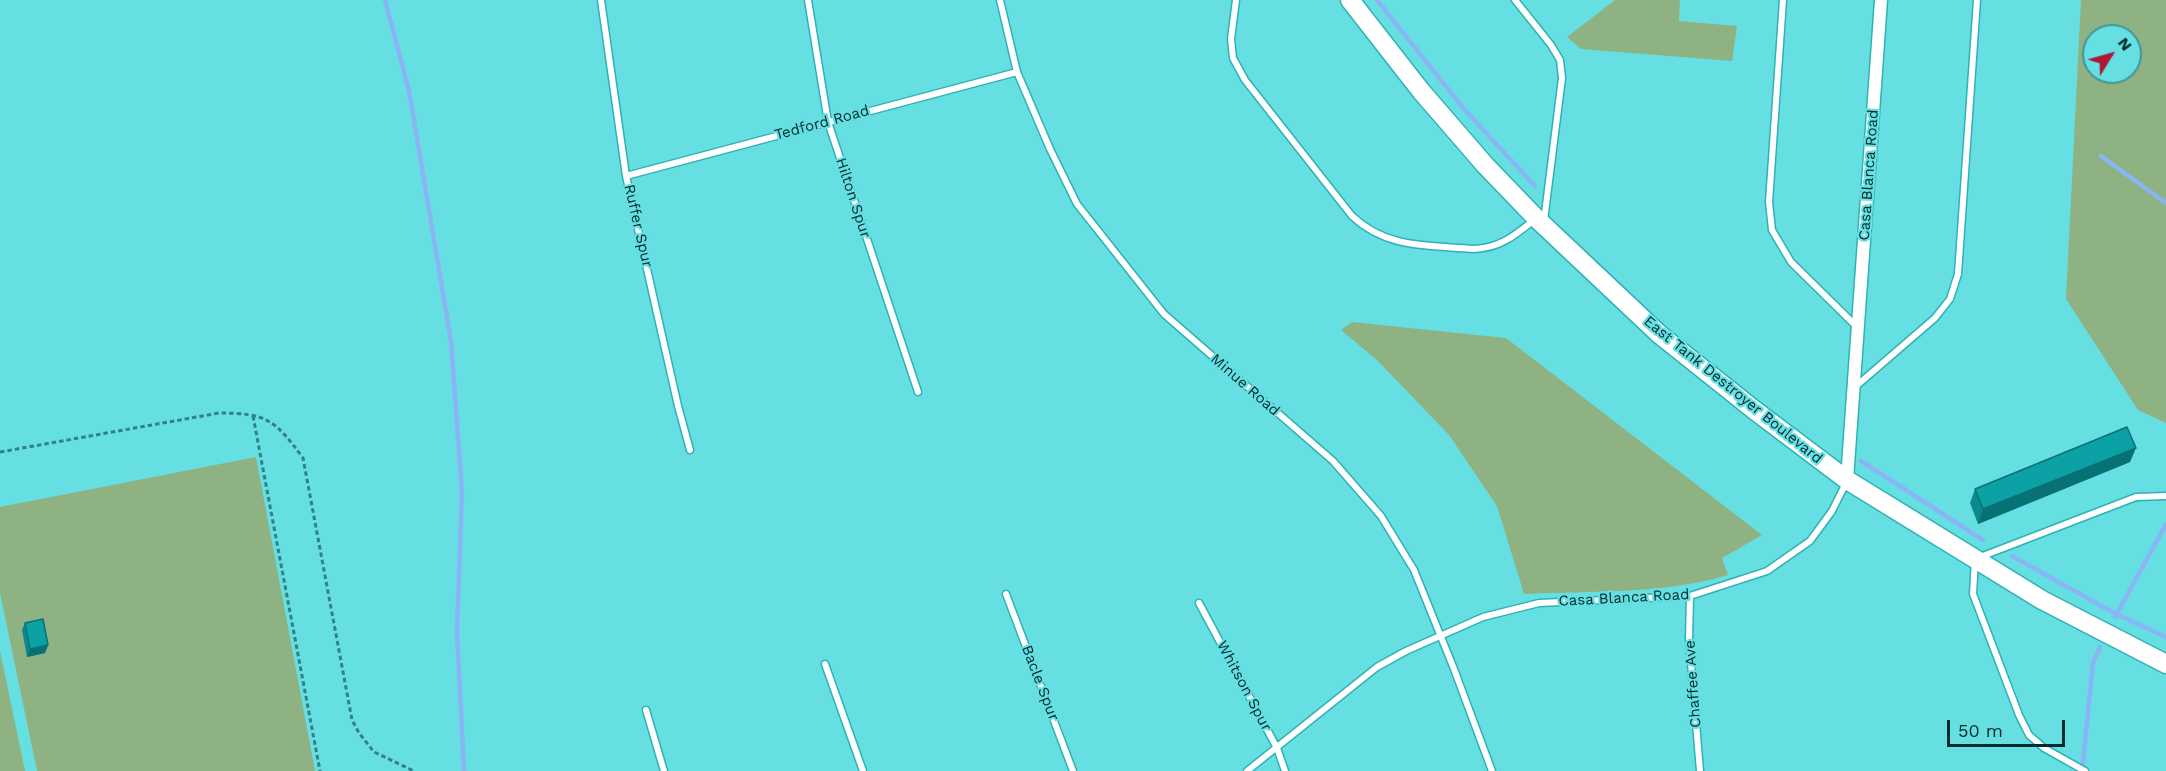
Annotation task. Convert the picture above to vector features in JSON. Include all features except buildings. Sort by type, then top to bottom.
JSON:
[{"type":"street","name":"East Tank Destroyer Boulevard","points":[[1350,0],[1420,91],[1485,165],[1540,221],[1659,334],[1753,410],[1847,480],[2042,600],[2166,664]]},
{"type":"street","name":"Casa Blanca Road","points":[[1847,480],[1881,0]]},
{"type":"lane","name":"Ruffer Spur","points":[[601,0],[626,176],[690,450]]},
{"type":"lane","name":"Hilton Spur","points":[[808,0],[828,122],[918,392]]},
{"type":"lane","name":"Minue Road","points":[[1000,0],[1017,72],[1050,150],[1077,204],[1164,314],[1333,461],[1381,516],[1414,570],[1492,771]]},
{"type":"lane","points":[[1236,0],[1231,39],[1233,58],[1245,80],[1352,216],[1380,237],[1399,242],[1473,249],[1507,241],[1540,221],[1560,89],[1560,60],[1551,45],[1515,0]]},
{"type":"lane","points":[[1783,0],[1769,202],[1772,230],[1791,262],[1859,328]]},
{"type":"lane","points":[[1855,387],[1935,318],[1950,299],[1958,274],[1977,0]]},
{"type":"lane","name":"Tedford Road","points":[[626,176],[1017,72]]},
{"type":"lane","name":"Casa Blanca Road","points":[[1246,771],[1377,667],[1406,651],[1482,617],[1539,603],[1690,596],[1767,571],[1810,541],[1832,511],[1847,480]]},
{"type":"lane","points":[[2085,771],[2044,748],[2029,735],[2019,715],[1973,594],[1975,559],[2136,497],[2165,496]]},
{"type":"lane","name":"Bacle Spur","points":[[1006,594],[1073,771]]},
{"type":"lane","name":"Chaffee Ave","points":[[1690,596],[1689,639],[1700,771]]},
{"type":"lane","name":"Whitson Spur","points":[[1199,603],[1277,748],[1285,771]]},
{"type":"lane","points":[[825,664],[863,771]]},
{"type":"lane","points":[[646,710],[664,771]]},
{"type":"path","points":[[0,452],[219,412],[245,413],[273,422],[288,437],[303,458],[352,720],[374,752],[414,771]]},
{"type":"path","points":[[253,416],[320,771]]},
{"type":"green space","points":[[1615,0],[1680,0],[1679,21],[1737,26],[1732,61],[1581,49],[1567,37]]},
{"type":"green space","points":[[2081,0],[2166,0],[2166,423],[2138,410],[2066,299]]},
{"type":"green space","points":[[1352,322],[1506,338],[1762,535],[1722,558],[1728,575],[1704,581],[1653,589],[1524,594],[1497,506],[1449,435],[1377,360],[1341,330]]},
{"type":"green space","points":[[256,457],[315,771],[37,771],[0,593],[0,507]]},
{"type":"green space","points":[[0,651],[25,771],[0,771]]},
{"type":"waterway","points":[[385,0],[409,91],[451,341],[462,492],[457,631],[464,771]]},
{"type":"waterway","points":[[1377,0],[1464,109],[1535,186]]},
{"type":"waterway","points":[[2101,156],[2166,203]]},
{"type":"waterway","points":[[1861,461],[1983,540]]},
{"type":"waterway","points":[[2115,617],[2166,524]]},
{"type":"waterway","points":[[2012,556],[2116,614],[2166,637]]},
{"type":"waterway","points":[[2082,771],[2093,663],[2100,647]]}]
